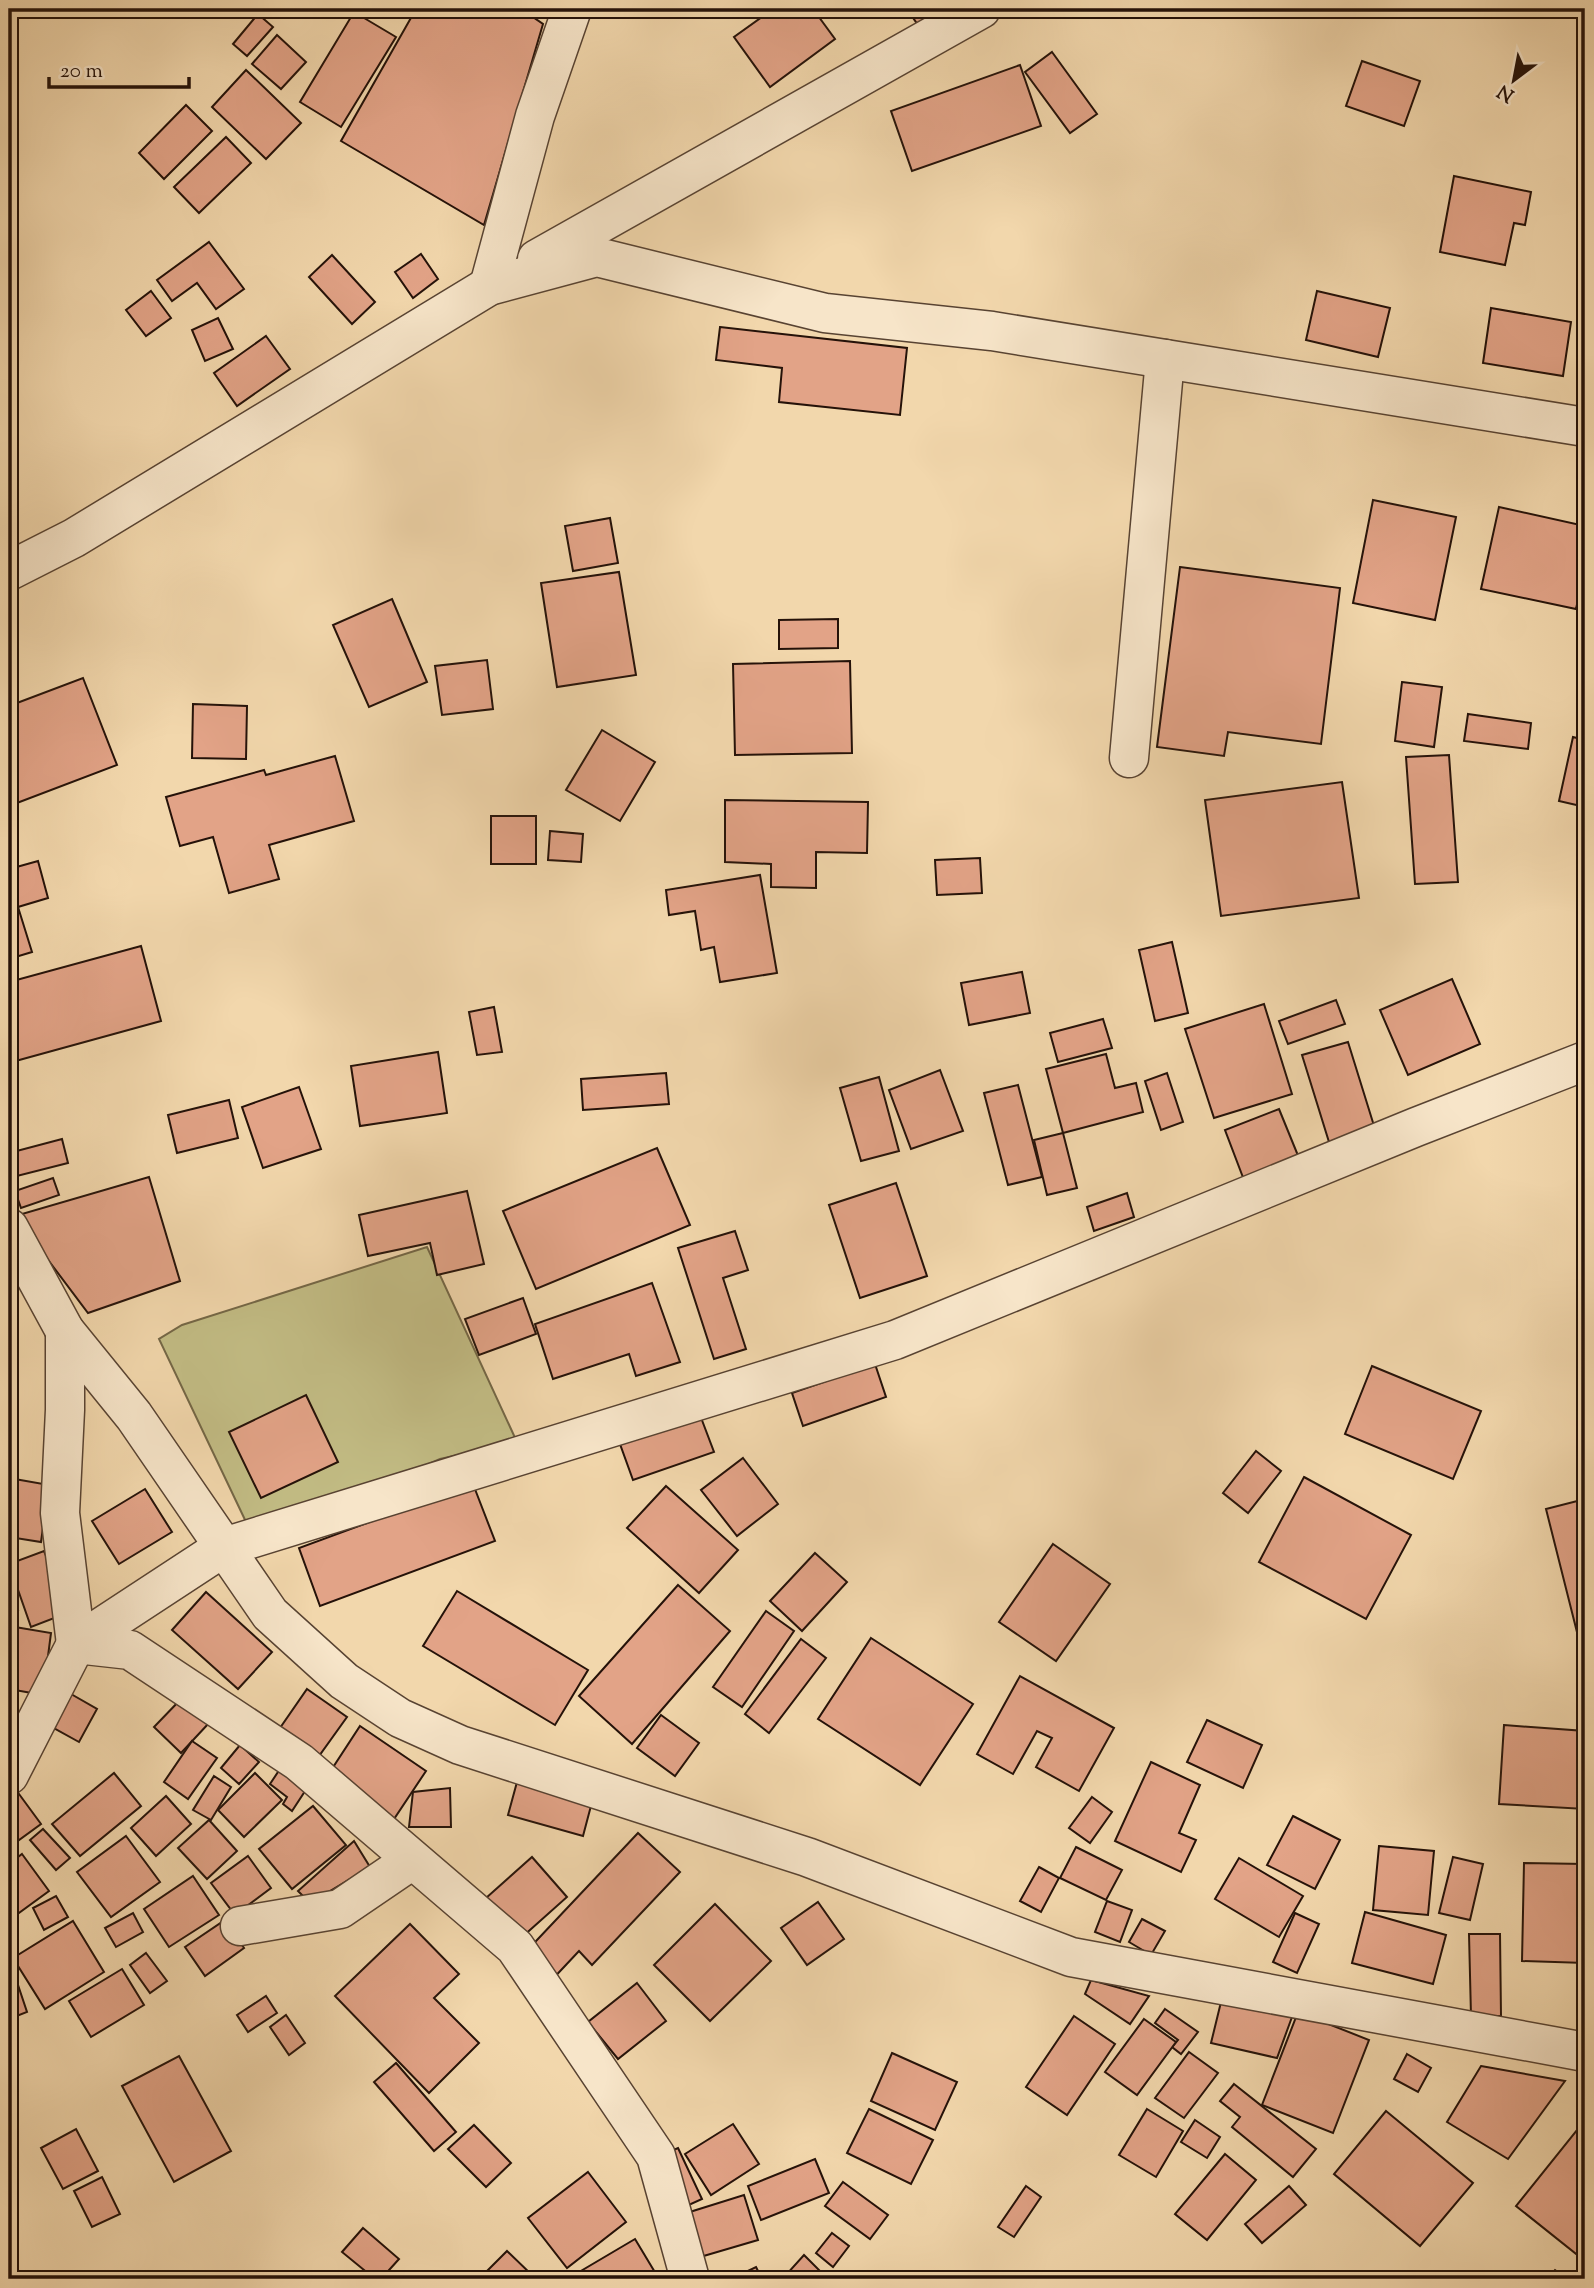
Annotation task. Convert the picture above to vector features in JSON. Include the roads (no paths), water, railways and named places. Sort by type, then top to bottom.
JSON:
[{"type":"street","points":[[489,286],[535,116],[572,9]]},
{"type":"street","points":[[9,571],[74,538],[489,286],[981,9]]},
{"type":"street","points":[[489,286],[597,257],[825,313],[992,331],[1585,428]]},
{"type":"street","points":[[1129,758],[1165,359]]},
{"type":"street","points":[[9,1775],[76,1644],[224,1547],[895,1340],[1416,1126],[1585,1061]]},
{"type":"street","points":[[9,1228],[65,1331],[134,1416],[270,1615],[345,1681],[400,1718],[460,1745],[807,1857],[1071,1957],[1585,2052]]},
{"type":"street","points":[[65,1331],[65,1410],[60,1513],[76,1644]]},
{"type":"street","points":[[76,1644],[130,1650],[299,1762],[515,1947],[656,2156],[690,2279]]},
{"type":"street","points":[[240,1926],[340,1909],[412,1860]]}]
